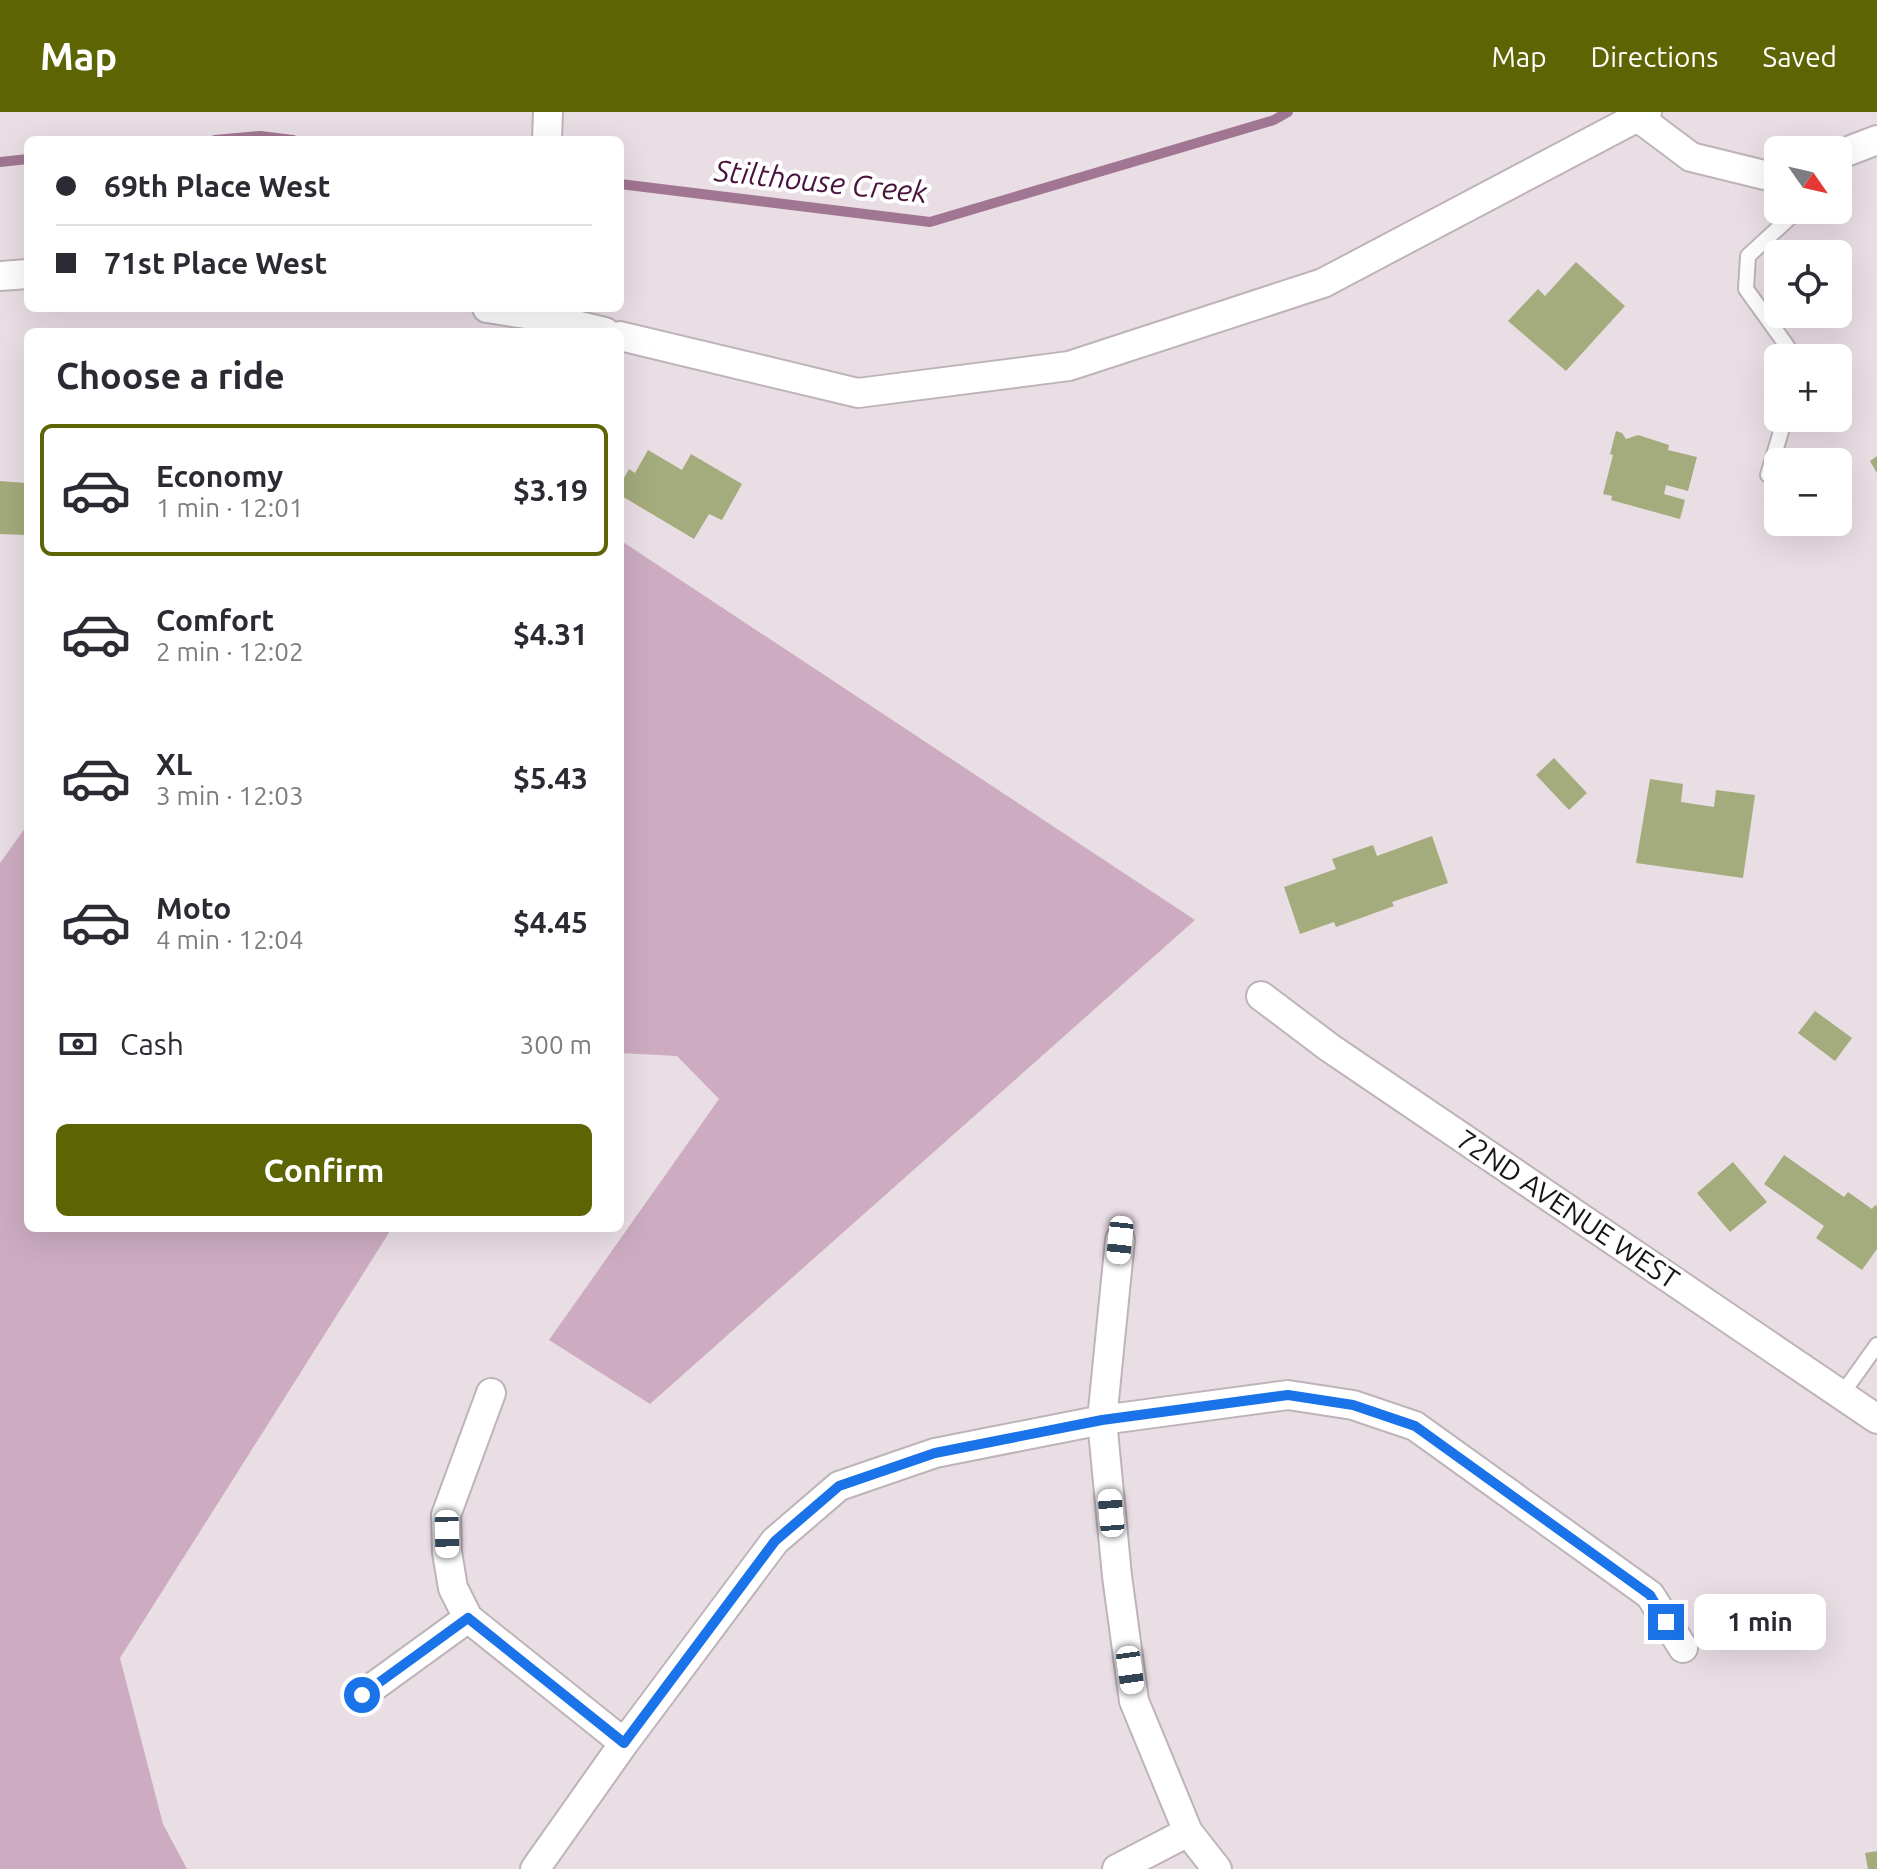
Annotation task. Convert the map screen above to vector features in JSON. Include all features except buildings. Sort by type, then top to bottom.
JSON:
[{"type":"street","points":[[547,136],[548,112]]},
{"type":"street","points":[[624,337],[858,393],[1069,366],[1323,283],[1643,115],[1691,157],[1764,175]]},
{"type":"street","points":[[1852,150],[1877,140]]},
{"type":"street","points":[[0,276],[24,274]]},
{"type":"street","points":[[539,312],[592,328]]},
{"type":"street","name":"72ND AVENUE WEST","points":[[1261,996],[1330,1048],[1877,1419]]},
{"type":"street","points":[[1120,1240],[1102,1420],[1117,1576],[1134,1701],[1188,1832],[1217,1869]]},
{"type":"street","points":[[491,1393],[446,1515],[447,1552],[453,1588],[468,1618],[624,1743]]},
{"type":"street","points":[[535,1869],[624,1743],[775,1541],[839,1486],[935,1453],[1102,1420],[1288,1395],[1353,1405],[1415,1426],[1650,1595],[1683,1648]]},
{"type":"street","points":[[362,1695],[468,1618]]},
{"type":"street","points":[[1117,1869],[1188,1832]]},
{"type":"lane","points":[[1783,224],[1748,256],[1746,289],[1786,344]]},
{"type":"lane","points":[[1842,1394],[1877,1345]]},
{"type":"shaded area","points":[[624,543],[1195,920],[650,1404],[549,1340],[719,1099],[677,1056],[624,1053]]},
{"type":"shaded area","points":[[24,830],[24,1232],[389,1232],[120,1658],[163,1824],[187,1869],[0,1869],[0,863]]},
{"type":"waterway","name":"Stilthouse Creek","points":[[624,184],[930,222],[1274,120],[1288,112]]},
{"type":"waterway","name":"Stilthouse Creek","points":[[0,162],[24,159]]},
{"type":"route","points":[[362,1695],[468,1618],[624,1743],[775,1541],[839,1486],[935,1453],[1102,1420],[1288,1395],[1353,1405],[1415,1426],[1650,1595],[1666,1622]]}]
